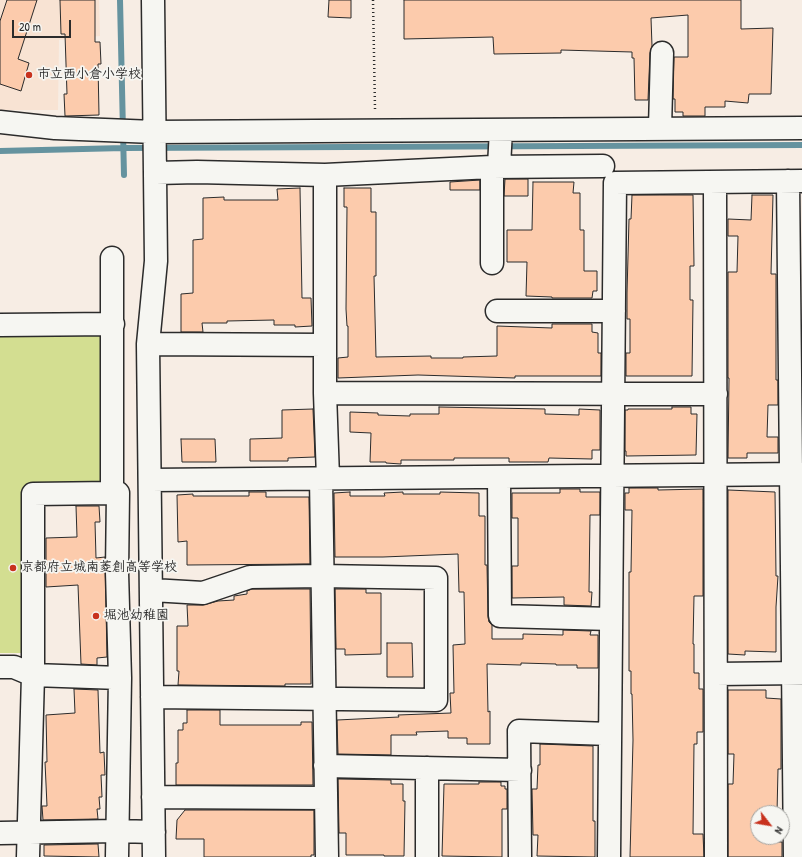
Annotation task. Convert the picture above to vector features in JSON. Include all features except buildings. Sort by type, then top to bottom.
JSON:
[{"type":"street","points":[[153,0],[149,132],[156,167],[156,261],[148,344],[154,857]]},
{"type":"street","points":[[660,128],[662,53]]},
{"type":"street","points":[[0,122],[55,128],[149,132],[376,130],[501,133],[660,128],[802,128]]},
{"type":"street","points":[[492,263],[497,165],[501,133]]},
{"type":"street","points":[[156,167],[197,172],[325,176],[497,165],[603,166]]},
{"type":"street","points":[[325,176],[325,393],[322,576],[327,857]]},
{"type":"street","points":[[609,857],[615,183],[795,181],[798,673],[795,857]]},
{"type":"street","points":[[715,182],[716,857]]},
{"type":"street","points":[[112,258],[112,493]]},
{"type":"street","points":[[497,311],[614,311]]},
{"type":"street","points":[[0,326],[113,324]]},
{"type":"street","points":[[148,344],[324,344]]},
{"type":"street","points":[[325,393],[716,394]]},
{"type":"street","points":[[150,480],[797,474]]},
{"type":"street","points":[[499,477],[500,616],[611,619]]},
{"type":"street","points":[[28,857],[33,675],[33,494],[118,493],[117,572],[120,678],[117,857]]},
{"type":"street","points":[[117,572],[202,593],[250,577],[322,576],[436,578],[436,700],[152,697]]},
{"type":"street","points":[[0,667],[14,667],[33,675],[120,678]]},
{"type":"street","points":[[716,674],[798,673]]},
{"type":"street","points":[[520,857],[519,732],[610,734]]},
{"type":"street","points":[[325,766],[520,770]]},
{"type":"street","points":[[427,768],[427,857]]},
{"type":"street","points":[[153,798],[326,798]]},
{"type":"street","points":[[0,833],[117,831],[154,832]]},
{"type":"path","points":[[373,0],[376,130]]},
{"type":"shaded area","name":"市立西小倉小学校","points":[[0,0],[99,0],[100,36],[59,40],[58,110],[0,110]]},
{"type":"green space","name":"京都府立城南菱創高等学校","points":[[0,332],[106,335],[105,481],[100,487],[26,488],[27,648],[21,653],[0,653]]},
{"type":"waterway","points":[[120,0],[124,175]]},
{"type":"waterway","points":[[0,151],[124,148],[802,145]]},
{"type":"place","name":"市立西小倉小学校","points":[[29,75]]},
{"type":"place","name":"京都府立城南菱創高等学校","points":[[13,568]]},
{"type":"place","name":"堀池幼稚園","points":[[96,616]]}]
